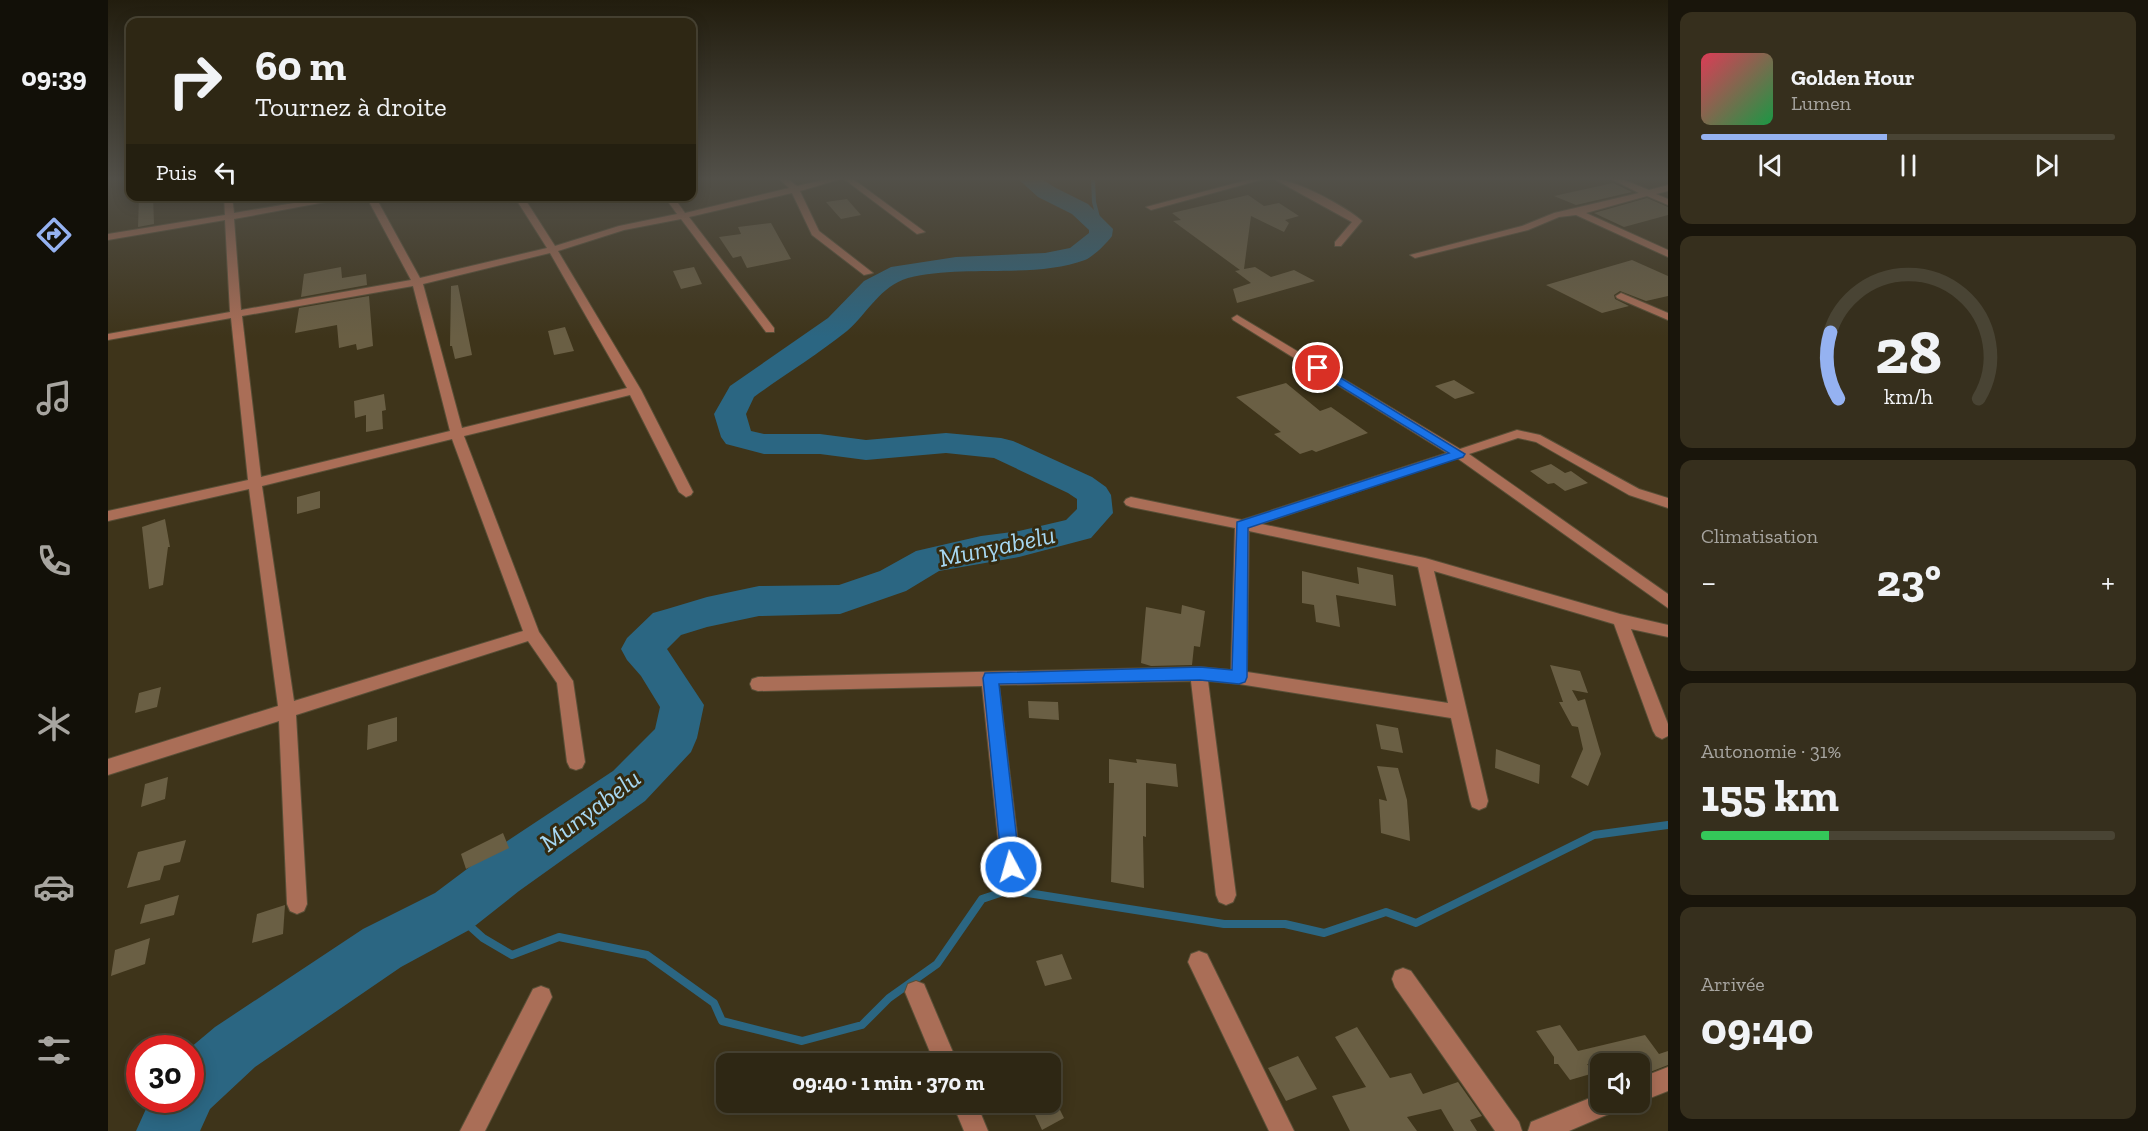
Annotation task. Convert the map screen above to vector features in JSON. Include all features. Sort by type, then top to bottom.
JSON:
[{"type":"street","points":[[108,237],[141,232]]},
{"type":"street","points":[[230,232],[236,314],[255,483],[287,710],[297,904]]},
{"type":"street","points":[[390,232],[417,282],[457,434],[532,634],[566,681],[576,762]]},
{"type":"street","points":[[542,232],[635,390],[686,492]]},
{"type":"street","points":[[108,337],[417,282],[554,249],[610,232]]},
{"type":"street","points":[[695,232],[770,330]]},
{"type":"street","points":[[813,232],[868,273]]},
{"type":"street","points":[[1338,244],[1348,232]]},
{"type":"street","points":[[1414,255],[1509,232]]},
{"type":"street","points":[[1620,232],[1668,254]]},
{"type":"street","points":[[1621,297],[1668,317]]},
{"type":"street","points":[[1237,318],[1459,454],[1668,602]]},
{"type":"street","points":[[108,516],[255,483],[635,390]]},
{"type":"street","points":[[1242,525],[1517,434],[1540,440],[1634,492],[1668,503]]},
{"type":"street","points":[[1131,502],[1425,563],[1620,620],[1668,631]]},
{"type":"street","points":[[1239,677],[1242,525]]},
{"type":"street","points":[[1425,563],[1479,801]]},
{"type":"street","points":[[1620,620],[1662,731]]},
{"type":"street","points":[[108,766],[532,634]]},
{"type":"street","points":[[758,684],[1200,674],[1239,677],[1460,712]]},
{"type":"street","points":[[1200,674],[1226,895]]},
{"type":"street","points":[[990,678],[1011,867]]},
{"type":"street","points":[[1198,962],[1282,1131]]},
{"type":"street","points":[[1403,979],[1510,1131]]},
{"type":"street","points":[[916,992],[942,1053]]},
{"type":"street","points":[[472,1131],[541,997]]},
{"type":"street","points":[[1650,1086],[1668,1079]]},
{"type":"street","points":[[1540,1131],[1590,1110]]},
{"type":"street","points":[[968,1113],[976,1131]]},
{"type":"building","points":[[740,232],[776,232],[791,259],[747,268],[741,256],[733,258],[719,237],[741,234]]},
{"type":"building","points":[[1188,232],[1249,232],[1244,269],[1255,267],[1271,277],[1294,270],[1315,281],[1237,303],[1233,289],[1251,283],[1235,271],[1240,270]]},
{"type":"building","points":[[1632,260],[1668,276],[1668,296],[1646,301],[1620,291],[1614,295],[1615,299],[1629,306],[1602,313],[1546,285]]},
{"type":"building","points":[[341,267],[342,278],[366,274],[367,285],[301,297],[304,274]]},
{"type":"building","points":[[694,267],[702,284],[681,289],[673,271]]},
{"type":"building","points":[[458,285],[472,355],[455,359],[452,346],[450,346],[451,286]]},
{"type":"building","points":[[369,296],[373,346],[357,350],[356,344],[339,348],[337,325],[295,333],[299,308]]},
{"type":"building","points":[[565,327],[574,351],[554,355],[548,331]]},
{"type":"building","points":[[1454,380],[1475,393],[1455,399],[1435,386]]},
{"type":"building","points":[[1286,383],[1320,411],[1331,407],[1368,433],[1316,452],[1312,450],[1300,454],[1274,434],[1281,432],[1236,397]]},
{"type":"building","points":[[384,394],[386,410],[382,411],[383,429],[366,432],[366,415],[355,418],[354,401]]},
{"type":"building","points":[[1551,464],[1565,473],[1571,471],[1588,483],[1565,491],[1554,483],[1548,484],[1530,471]]},
{"type":"building","points":[[320,491],[320,508],[297,514],[297,497]]},
{"type":"building","points":[[165,519],[170,547],[168,547],[163,585],[149,589],[142,527]]},
{"type":"building","points":[[1357,567],[1393,575],[1396,606],[1336,595],[1340,627],[1316,622],[1314,605],[1302,603],[1302,571],[1359,584]]},
{"type":"building","points":[[1182,605],[1205,611],[1200,647],[1194,646],[1192,665],[1151,666],[1141,663],[1146,607],[1181,614]]},
{"type":"building","points":[[1550,665],[1580,671],[1588,693],[1572,690],[1578,701],[1585,699],[1601,754],[1588,786],[1571,777],[1583,749],[1578,727],[1572,726],[1559,702],[1563,702]]},
{"type":"building","points":[[161,687],[157,707],[135,713],[139,693]]},
{"type":"building","points":[[1028,701],[1058,702],[1059,720],[1029,718]]},
{"type":"building","points":[[397,717],[397,741],[367,750],[368,725]]},
{"type":"building","points":[[1376,724],[1398,728],[1403,753],[1381,749]]},
{"type":"building","points":[[1496,749],[1540,765],[1539,784],[1495,768]]},
{"type":"building","points":[[1109,759],[1137,763],[1136,759],[1176,764],[1178,787],[1146,783],[1146,837],[1143,836],[1144,888],[1111,882],[1114,783],[1109,783]]},
{"type":"building","points":[[1377,766],[1398,768],[1407,800],[1410,841],[1381,833],[1379,799],[1387,801]]},
{"type":"building","points":[[168,777],[165,799],[141,807],[145,784]]},
{"type":"building","points":[[503,833],[509,848],[466,869],[461,854]]},
{"type":"building","points":[[186,840],[180,862],[164,866],[160,880],[127,888],[138,852]]},
{"type":"building","points":[[179,895],[174,915],[140,924],[145,905]]},
{"type":"building","points":[[285,905],[283,934],[252,943],[257,914]]},
{"type":"building","points":[[150,938],[145,964],[111,976],[115,950]]},
{"type":"building","points":[[1062,954],[1072,979],[1045,986],[1036,961]]},
{"type":"building","points":[[1560,1025],[1578,1051],[1645,1035],[1659,1054],[1668,1051],[1668,1065],[1650,1072],[1650,1053],[1590,1053],[1590,1064],[1587,1064],[1590,1074],[1570,1080],[1558,1064],[1554,1064],[1554,1057],[1536,1031]]},
{"type":"building","points":[[1357,1027],[1390,1078],[1411,1073],[1423,1094],[1458,1082],[1482,1116],[1470,1120],[1477,1131],[1454,1131],[1441,1109],[1407,1117],[1417,1131],[1350,1131],[1332,1096],[1366,1087],[1335,1037]]},
{"type":"building","points":[[1298,1056],[1317,1089],[1286,1101],[1268,1068]]},
{"type":"building","points":[[1061,1112],[1064,1118],[1042,1130],[1034,1113]]},
{"type":"waterway","name":"Munyabelu","points":[[204,1075],[235,1047],[382,948],[453,911],[501,874],[629,786],[675,738],[682,705],[656,664],[641,649],[667,624],[707,612],[759,601],[840,599],[893,581],[929,560],[1019,544],[1078,529],[1095,513],[1094,495],[1080,485],[1001,448],[946,443],[866,450],[820,444],[764,444],[737,437],[730,414],[741,392],[838,324],[873,287],[900,272],[956,264],[1045,260],[1078,254],[1100,236],[1101,232]]},
{"type":"waterway","points":[[453,911],[483,938],[512,955],[559,937],[647,955],[714,1003],[722,1021],[802,1041],[862,1025],[889,998],[937,964],[982,899],[1009,890],[1224,924],[1285,924],[1324,933],[1386,912],[1416,923],[1594,835],[1668,825]]},
{"type":"waterway","name":"Munyabelu","points":[[166,1131],[176,1113]]},
{"type":"route","points":[[1011,867],[990,678],[1126,674],[1200,674],[1239,677],[1242,525],[1459,454],[1318,368]]}]
